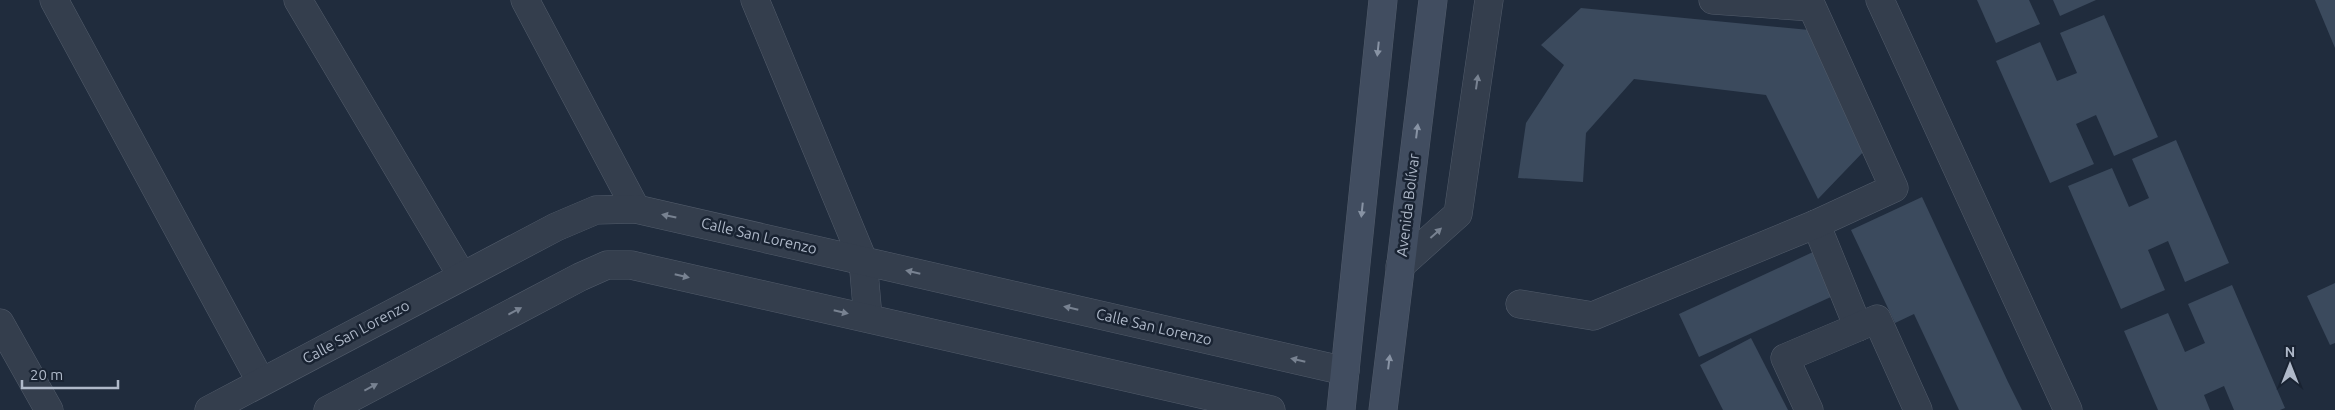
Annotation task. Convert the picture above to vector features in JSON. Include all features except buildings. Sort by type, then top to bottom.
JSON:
[{"type":"street","points":[[54,0],[261,382]]},
{"type":"street","points":[[298,0],[462,276]]},
{"type":"street","points":[[525,0],[636,209]]},
{"type":"street","points":[[755,0],[862,260],[868,318]]},
{"type":"street","points":[[1341,410],[1383,0]]},
{"type":"street","name":"Avenida Bolívar","points":[[1383,410],[1433,0]]},
{"type":"street","points":[[1400,266],[1458,214],[1489,0]]},
{"type":"street","points":[[1520,304],[1593,316],[1816,224],[1894,188],[1812,7],[1714,0]]},
{"type":"street","points":[[1880,0],[2068,410]]},
{"type":"street","name":"Calle San Lorenzo","points":[[209,410],[556,226],[596,210],[636,209],[1345,371]]},
{"type":"street","points":[[1816,224],[1858,327]]},
{"type":"street","points":[[328,410],[580,277],[607,265],[640,266],[1271,410]]},
{"type":"street","points":[[1809,410],[1785,358],[1877,319],[1918,410]]},
{"type":"street","points":[[0,323],[49,410]]}]
